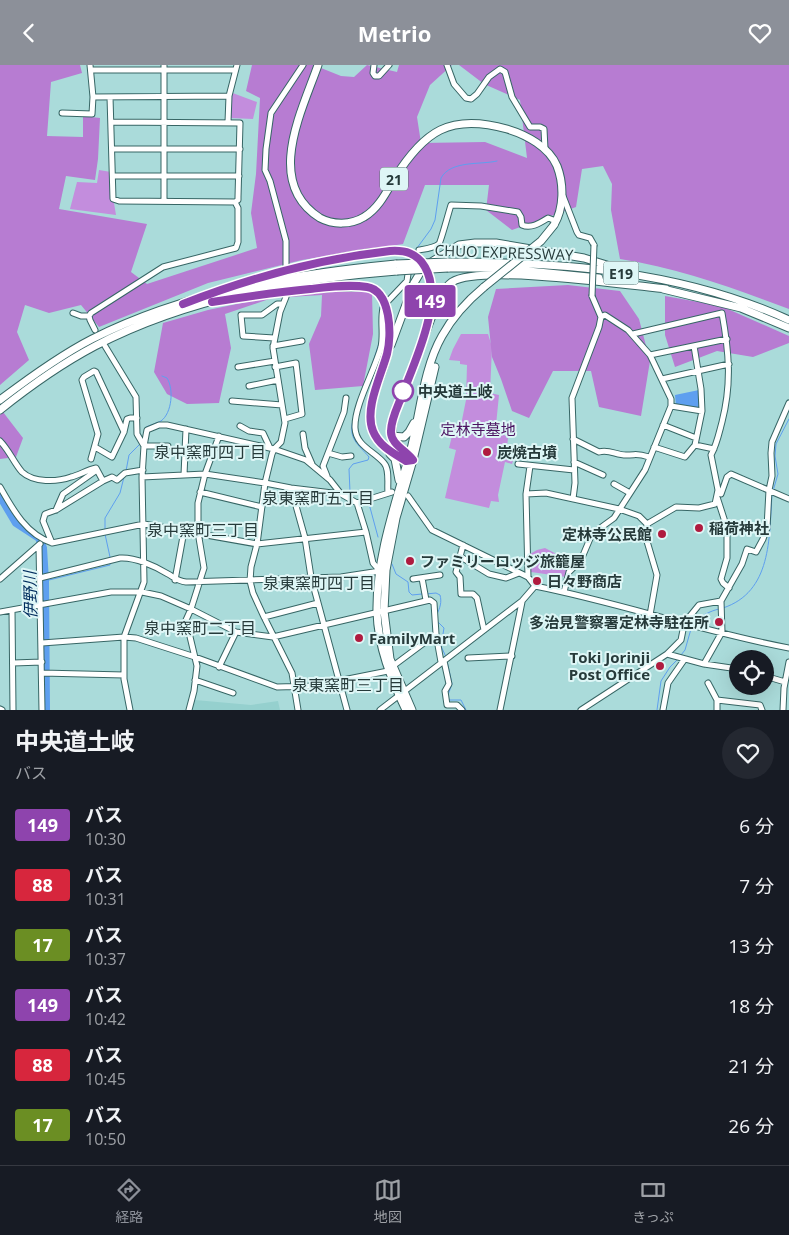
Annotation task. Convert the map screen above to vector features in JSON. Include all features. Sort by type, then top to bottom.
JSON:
[{"type":"highway","name":"21","points":[[318,65],[295,127],[290,156],[298,193],[305,205],[326,221],[347,223],[365,217],[376,207],[418,146],[430,135],[454,125],[470,122],[501,127],[527,137],[545,149],[554,159],[560,174],[561,206],[555,223],[541,241],[465,303],[454,315],[438,344],[419,411],[396,518],[380,611]]},
{"type":"highway","points":[[400,486],[395,459],[374,433],[371,416],[372,405],[388,352],[414,283],[425,266],[459,245],[496,243],[584,258],[640,275]]},
{"type":"highway","points":[[183,304],[269,275],[361,255],[400,251],[418,258],[430,275],[431,291],[428,323]]},
{"type":"highway","name":"CHUO EXPRESSWAY","points":[[0,400],[41,369],[91,340],[149,315],[240,287],[316,273],[447,265],[536,264],[640,275],[720,294],[789,320]]},
{"type":"highway","name":"CHUO EXPRESSWAY","points":[[447,265],[583,275],[666,289],[717,301],[789,328]]},
{"type":"highway","name":"CHUO EXPRESSWAY","points":[[0,410],[46,375],[95,346],[152,321],[212,302],[270,288],[317,279],[396,268]]},
{"type":"highway","points":[[409,459],[391,436],[390,431],[428,323],[444,290],[453,281],[473,276],[525,276],[666,289]]},
{"type":"highway","points":[[212,302],[248,296],[334,287],[368,287],[376,291],[384,300],[388,322],[388,352]]},
{"type":"highway","name":"21","points":[[406,710],[379,635],[380,571],[392,514],[445,330]]},
{"type":"highway","points":[[391,436],[404,437],[409,432],[419,411]]},
{"type":"highway","points":[[384,447],[409,459]]},
{"type":"highway","name":"21","points":[[401,693],[412,710]]},
{"type":"street","points":[[286,266],[286,241],[270,181],[265,170],[266,149],[271,113],[303,65]]},
{"type":"street","points":[[374,65],[373,73],[375,76],[379,76],[390,65]]},
{"type":"street","points":[[447,65],[454,84],[466,99],[471,99],[476,95],[489,77],[500,69],[506,71],[512,97],[530,127],[544,129],[545,149]]},
{"type":"street","points":[[62,113],[92,114],[91,68],[236,68],[229,96],[228,122]]},
{"type":"street","points":[[164,68],[164,201]]},
{"type":"street","points":[[93,97],[229,96]]},
{"type":"street","points":[[110,97],[113,199],[119,201],[235,203]]},
{"type":"street","points":[[112,122],[240,123],[238,201],[235,203]]},
{"type":"street","points":[[112,149],[240,149]]},
{"type":"street","points":[[113,176],[239,176]]},
{"type":"street","points":[[561,191],[577,232],[579,235],[590,238],[594,245],[592,296],[601,317],[572,399],[575,483],[573,499]]},
{"type":"street","points":[[73,313],[89,316],[156,271],[172,264],[236,247],[238,242],[238,208],[235,203]]},
{"type":"street","points":[[419,250],[436,245],[441,241],[451,205],[481,206],[518,212],[522,225],[526,227],[536,225],[548,218],[555,223]]},
{"type":"street","points":[[388,301],[408,278],[409,260]]},
{"type":"street","points":[[272,449],[281,442],[285,423],[273,346],[286,297]]},
{"type":"street","points":[[274,338],[243,336],[241,315],[262,315],[277,304],[283,304]]},
{"type":"street","points":[[357,503],[390,493],[384,463],[362,443],[355,428],[359,405],[380,347],[383,333],[383,308]]},
{"type":"street","points":[[633,334],[722,313],[727,339],[729,381],[726,408],[711,455],[718,498],[727,528],[727,558],[721,579],[729,588]]},
{"type":"street","points":[[564,592],[569,572],[581,560],[592,534],[614,518],[644,470],[672,406],[671,399],[650,355],[633,334],[620,323],[605,315],[601,317]]},
{"type":"street","points":[[89,316],[96,331]]},
{"type":"street","points":[[650,355],[727,339]]},
{"type":"street","points":[[273,346],[302,341]]},
{"type":"street","points":[[654,447],[685,457],[695,445],[702,411],[694,346]]},
{"type":"street","points":[[105,347],[136,397],[137,434],[142,444]]},
{"type":"street","points":[[238,367],[296,363],[302,414],[285,419]]},
{"type":"street","points":[[662,379],[729,364]]},
{"type":"street","points":[[91,459],[98,434],[82,380],[84,377],[94,371],[124,432]]},
{"type":"street","points":[[250,386],[278,380]]},
{"type":"street","points":[[328,479],[323,466],[344,412],[346,398]]},
{"type":"street","points":[[232,401],[282,405]]},
{"type":"street","points":[[704,664],[722,632],[721,601],[742,564],[747,549],[756,551],[767,528],[769,490],[772,477],[770,453],[772,442],[789,403]]},
{"type":"street","points":[[672,406],[702,411]]},
{"type":"street","points":[[95,447],[112,457],[124,432],[127,419],[137,418]]},
{"type":"street","points":[[40,578],[129,557],[145,563],[168,573],[175,579],[186,582],[341,577],[380,571],[373,563],[357,503],[342,494],[306,460],[272,449],[186,429],[159,425],[147,430],[142,444],[145,563],[144,582],[142,592],[124,637],[124,675],[130,710]]},
{"type":"street","points":[[663,425],[696,437]]},
{"type":"street","points":[[240,426],[250,431],[262,433],[272,449],[250,581],[253,593],[289,667],[295,687],[298,710]]},
{"type":"street","points":[[184,475],[186,429]]},
{"type":"street","points":[[302,434],[305,449],[313,465]]},
{"type":"street","points":[[189,710],[197,666],[186,620],[204,568],[198,532],[198,503],[205,474],[219,436]]},
{"type":"street","points":[[573,439],[599,451],[605,450],[626,455],[637,453],[650,457]]},
{"type":"street","points":[[0,441],[23,473],[32,478],[56,480],[96,468],[103,481]]},
{"type":"street","points":[[142,444],[168,446]]},
{"type":"street","points":[[695,445],[714,449]]},
{"type":"street","points":[[328,453],[342,457],[351,456]]},
{"type":"street","points":[[574,461],[603,475]]},
{"type":"street","points":[[518,464],[574,469]]},
{"type":"street","points":[[528,577],[526,494],[530,466]]},
{"type":"street","points":[[56,510],[63,494],[97,470]]},
{"type":"street","points":[[52,543],[43,521],[45,514],[56,510],[103,481],[112,477],[117,480],[128,472],[143,470]]},
{"type":"street","points":[[142,477],[205,474],[266,483],[291,489],[342,494]]},
{"type":"street","points":[[647,524],[676,507],[707,507],[715,504],[728,475],[734,475],[789,499]]},
{"type":"street","points":[[614,484],[630,493]]},
{"type":"street","points":[[0,487],[17,517],[44,540],[52,543],[144,524],[198,532],[257,544],[366,532]]},
{"type":"street","points":[[291,489],[306,538],[311,577],[347,710]]},
{"type":"street","points":[[200,492],[262,507]]},
{"type":"street","points":[[526,494],[546,493],[620,509],[639,516],[647,524],[646,538],[657,575],[650,615]]},
{"type":"street","points":[[408,496],[432,530],[528,577],[536,586],[789,648]]},
{"type":"street","points":[[175,579],[184,531]]},
{"type":"street","points":[[0,579],[44,540]]},
{"type":"street","points":[[463,545],[456,572],[460,577],[461,594],[473,594],[477,598],[484,630]]},
{"type":"street","points":[[39,546],[42,710]]},
{"type":"street","points":[[461,557],[489,574],[506,578],[519,573]]},
{"type":"street","points":[[413,579],[440,575]]},
{"type":"street","points":[[422,578],[425,596],[434,603],[436,633],[450,684],[445,691],[447,705],[457,705],[462,710]]},
{"type":"street","points":[[380,710],[522,601],[536,586]]},
{"type":"street","points":[[0,612],[111,592],[142,592],[161,596],[236,632],[273,637],[380,611],[425,596]]},
{"type":"street","points":[[500,710],[522,601]]},
{"type":"street","points":[[581,710],[667,654],[681,641],[685,620],[700,605],[721,601]]},
{"type":"street","points":[[264,617],[318,603]]},
{"type":"street","points":[[12,610],[13,710]]},
{"type":"street","points":[[219,667],[236,632]]},
{"type":"street","points":[[42,643],[124,637],[136,638],[277,687],[295,687],[339,681],[391,668],[436,633]]},
{"type":"street","points":[[667,654],[684,660],[729,668]]},
{"type":"street","points":[[468,658],[512,656]]},
{"type":"street","points":[[664,710],[668,683],[684,660]]},
{"type":"street","points":[[13,663],[42,662]]},
{"type":"street","points":[[784,710],[785,683],[789,662]]},
{"type":"street","points":[[42,673],[124,675]]},
{"type":"street","points":[[774,679],[785,683]]},
{"type":"street","points":[[195,680],[233,693]]},
{"type":"street","points":[[708,683],[717,700],[718,710]]},
{"type":"street","points":[[717,700],[760,705],[762,710]]},
{"type":"shaded area","points":[[0,65],[80,65],[82,73],[51,82],[47,136],[83,137],[83,116],[100,118],[95,180],[66,176],[59,209],[147,224],[131,272],[147,284],[257,248],[251,213],[256,174],[260,98],[246,91],[252,65],[321,65],[321,68],[341,76],[354,77],[367,65],[397,72],[399,65],[452,65],[430,85],[417,117],[421,143],[485,142],[527,158],[520,100],[484,84],[459,65],[789,65],[789,309],[685,273],[620,259],[611,210],[612,184],[603,166],[582,169],[576,207],[512,230],[486,210],[489,185],[425,185],[403,244],[302,260],[208,283],[99,327],[81,305],[49,313],[25,305],[17,332],[29,360],[0,385]]},
{"type":"shaded area","points":[[568,285],[620,291],[639,319],[650,361],[641,416],[599,407],[591,371],[553,371],[529,418],[512,411],[492,357],[488,317],[496,289]]},
{"type":"shaded area","points":[[322,291],[372,292],[373,334],[363,386],[315,390],[309,344],[321,316],[322,295],[272,298],[225,314],[231,348],[219,403],[187,404],[167,394],[154,372],[163,323],[208,310],[271,297]]},
{"type":"shaded area","points":[[665,296],[721,306],[789,336],[789,343],[753,357],[717,351],[675,367],[665,335]]},
{"type":"shaded area","points":[[3,412],[23,438],[16,457],[0,459],[0,415]]},
{"type":"shaded area","points":[[195,700],[251,705],[278,701],[280,710],[192,710]]},
{"type":"green space","points":[[230,92],[257,102],[253,119],[230,118]]},
{"type":"green space","points":[[99,170],[111,172],[111,200],[114,203],[116,215],[70,209],[77,182],[97,183]]},
{"type":"green space","name":"定林寺墓地","points":[[461,334],[488,334],[492,347],[490,393],[499,395],[496,425],[500,428],[500,434],[508,438],[507,447],[513,448],[512,452],[515,453],[512,464],[505,462],[498,495],[499,502],[491,501],[489,508],[445,498],[456,450],[449,448],[455,424],[461,425],[466,400],[467,365],[460,364],[460,361],[449,360]]},
{"type":"green space","points":[[545,548],[566,559],[568,569],[566,577],[531,572],[530,554]]},
{"type":"water","points":[[699,390],[701,409],[676,406],[675,395]]},
{"type":"waterway","points":[[417,248],[431,229],[435,220],[441,178],[446,172],[452,168],[467,164],[497,161]]},
{"type":"waterway","points":[[380,307],[380,316]]},
{"type":"waterway","points":[[373,362],[380,340]]},
{"type":"waterway","points":[[145,430],[146,427],[161,421],[170,407],[171,388],[167,378],[162,376]]},
{"type":"waterway","points":[[773,491],[778,474],[775,456],[776,444],[789,419]]},
{"type":"waterway","points":[[353,420],[353,437],[369,457],[368,460],[353,464],[349,469],[350,492],[352,494],[365,493],[367,496]]},
{"type":"waterway","points":[[126,471],[129,455],[141,443]]},
{"type":"waterway","points":[[105,530],[105,518],[120,493],[124,477]]},
{"type":"waterway","points":[[723,608],[739,600],[751,590],[759,577],[765,562],[768,545],[772,495]]},
{"type":"waterway","name":"伊野川","points":[[0,496],[16,523],[39,538],[43,548],[46,710]]},
{"type":"waterway","points":[[368,500],[378,537]]},
{"type":"waterway","points":[[105,534],[110,557]]},
{"type":"waterway","points":[[45,581],[110,565],[110,561]]},
{"type":"waterway","points":[[392,564],[396,574],[408,582],[409,592],[412,595],[422,594]]},
{"type":"waterway","points":[[426,594],[436,593],[440,595],[441,600],[437,614]]},
{"type":"waterway","points":[[695,623],[706,614],[719,609]]},
{"type":"waterway","points":[[438,622],[444,628],[441,646],[446,657]]},
{"type":"waterway","points":[[681,655],[685,650],[691,629]]},
{"type":"waterway","points":[[657,710],[661,681],[670,667],[679,658]]},
{"type":"waterway","points":[[447,661],[452,684],[448,695],[449,700],[461,700],[466,710]]},
{"type":"bus line","name":"149","points":[[183,304],[269,275],[309,265],[390,251],[400,251],[414,255],[424,265],[430,275],[431,291],[428,323],[390,431],[391,436],[399,447],[409,454],[413,460],[406,461],[384,447],[377,439],[371,426],[372,405],[388,352],[389,337],[384,300],[376,291],[368,287],[334,287],[288,291],[212,302]]},
{"type":"place","name":"中央道土岐","points":[[403,391]]},
{"type":"place","name":"炭焼古墳","points":[[487,452]]},
{"type":"place","name":"稲荷神社","points":[[699,528]]},
{"type":"place","name":"定林寺公民館","points":[[662,534]]},
{"type":"place","name":"ファミリーロッジ旅籠屋","points":[[410,561]]},
{"type":"place","name":"日々野商店","points":[[537,581]]},
{"type":"place","name":"多治見警察署定林寺駐在所","points":[[719,622]]},
{"type":"place","name":"FamilyMart","points":[[359,638]]},
{"type":"place","name":"Toki Jorinji Post Office","points":[[660,666]]},
{"type":"district","name":"泉中窯町四丁目","points":[[210,452]]},
{"type":"district","name":"泉東窯町五丁目","points":[[318,498]]},
{"type":"district","name":"泉中窯町三丁目","points":[[203,530]]},
{"type":"district","name":"泉東窯町四丁目","points":[[319,583]]},
{"type":"district","name":"泉中窯町二丁目","points":[[200,628]]},
{"type":"district","name":"泉東窯町三丁目","points":[[348,685]]}]
